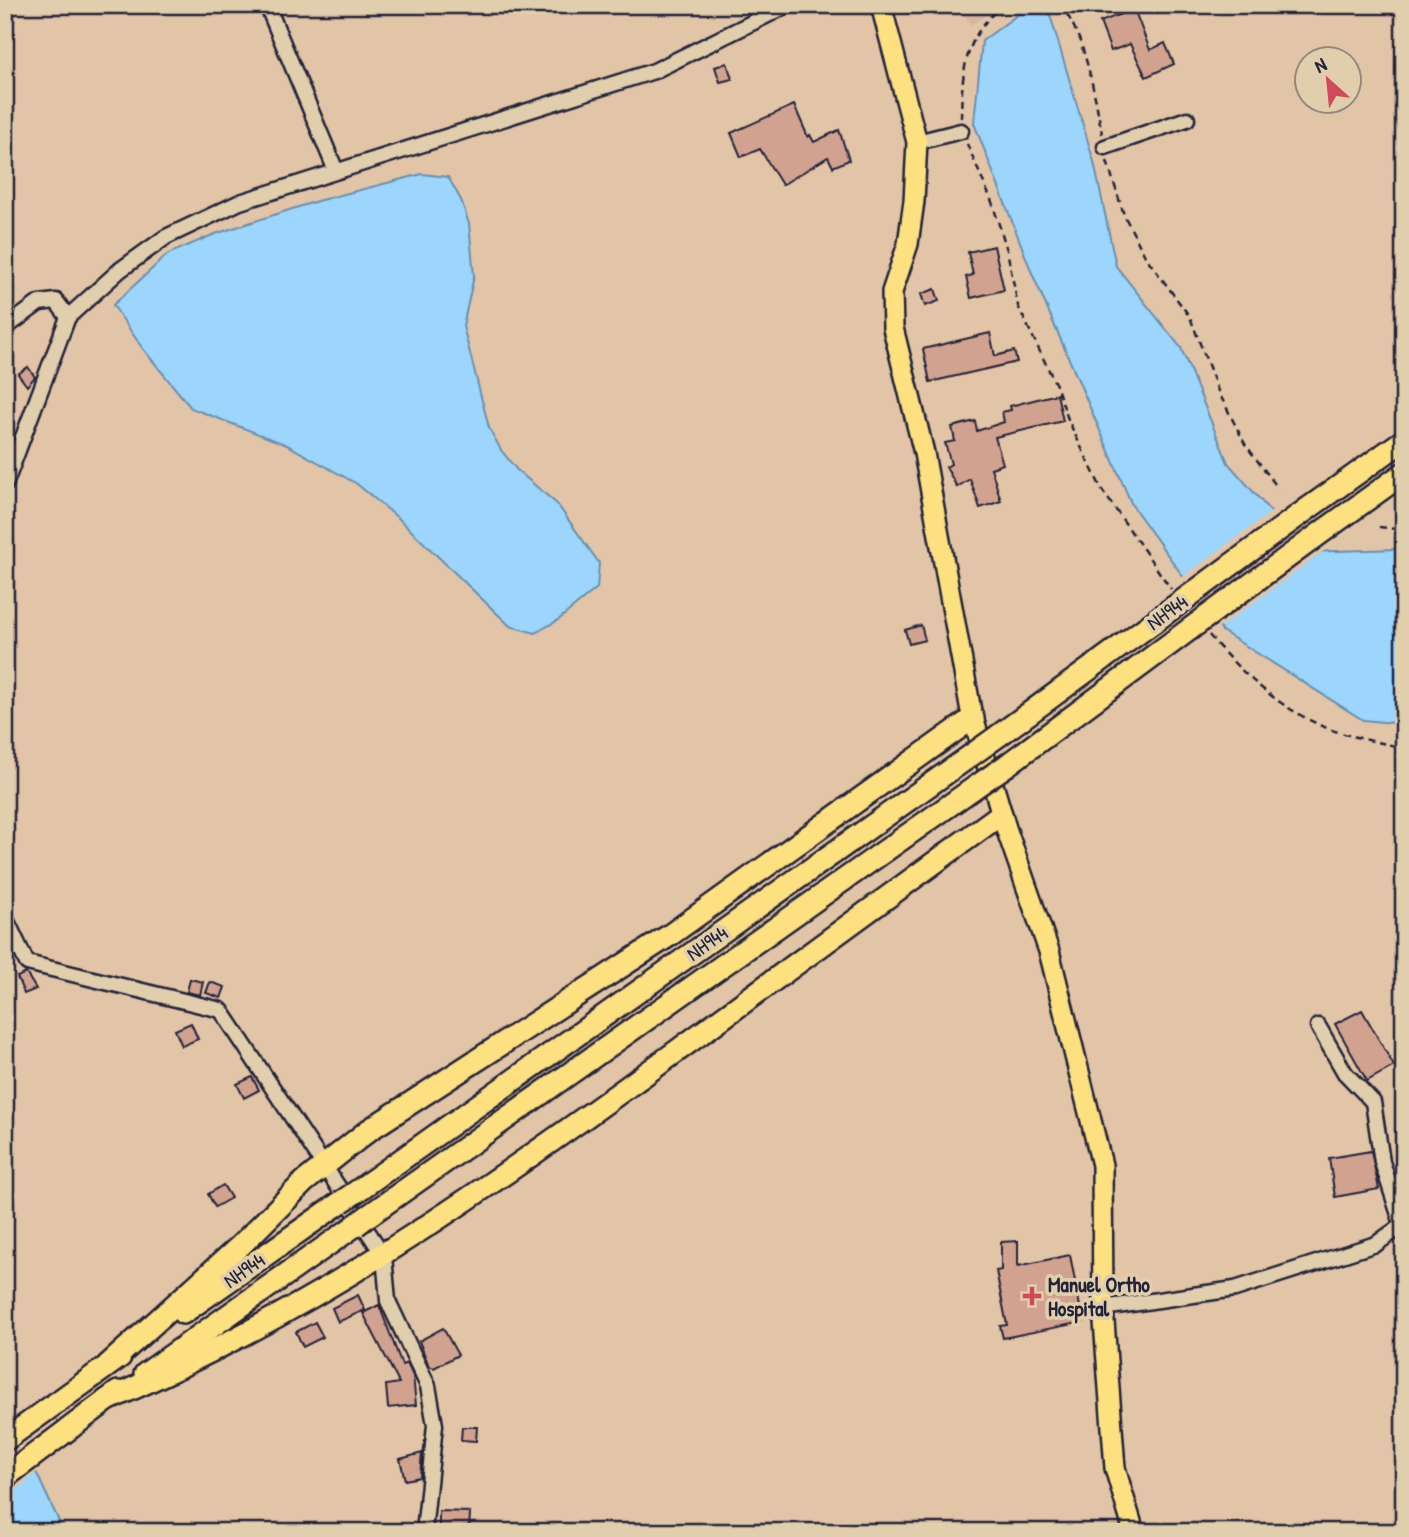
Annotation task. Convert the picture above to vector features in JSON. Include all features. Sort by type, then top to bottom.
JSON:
[{"type":"highway","name":"NH944","points":[[5,1440],[966,759],[1174,600],[1404,440]]},
{"type":"highway","name":"NH944","points":[[5,1477],[77,1421],[1198,630],[1326,528],[1404,473]]},
{"type":"highway","points":[[108,1365],[241,1245],[324,1164],[369,1129],[670,935],[973,718]]},
{"type":"highway","points":[[107,1400],[222,1348],[384,1256],[552,1141],[1001,814]]},
{"type":"main road","points":[[881,5],[916,142],[914,201],[908,244],[892,292],[893,328],[924,453],[973,718],[1001,814],[1049,951],[1102,1165],[1103,1308],[1115,1468],[1134,1532]]},
{"type":"street","points":[[267,5],[336,170]]},
{"type":"street","points":[[5,485],[68,317],[120,270],[166,237],[240,202],[654,71],[788,5]]},
{"type":"street","points":[[1105,147],[1187,119]]},
{"type":"street","points":[[916,142],[961,131]]},
{"type":"street","points":[[5,328],[39,303],[56,301],[68,317]]},
{"type":"street","points":[[5,917],[27,963],[221,1010],[384,1256],[388,1301],[428,1386],[435,1425],[424,1532]]},
{"type":"street","points":[[1103,1308],[1235,1289],[1376,1244],[1403,1224],[1382,1162],[1373,1102],[1345,1073],[1318,1026]]},
{"type":"path","points":[[1003,5],[983,21],[972,41],[962,80],[961,131],[992,202],[1007,250],[1018,306],[1056,385],[1069,422],[1102,490],[1174,600]]},
{"type":"path","points":[[1060,5],[1069,16],[1080,44],[1124,215],[1145,256],[1176,294],[1190,317],[1218,391],[1245,444],[1278,488]]},
{"type":"path","points":[[1379,527],[1404,530]]},
{"type":"path","points":[[1198,630],[1263,688],[1312,720],[1339,732],[1404,748]]},
{"type":"shaded area","points":[[958,5],[1001,5],[971,25]]},
{"type":"water","points":[[1047,5],[1094,162],[1116,266],[1181,348],[1228,463],[1306,552],[1398,549],[1404,553],[1404,724],[1363,720],[1222,631],[1132,505],[1032,273],[974,123],[982,41],[1025,9]]},
{"type":"water","points":[[422,174],[448,177],[461,200],[469,224],[474,276],[463,326],[489,428],[501,450],[517,470],[557,504],[599,563],[597,588],[557,621],[535,633],[510,626],[398,518],[357,484],[287,445],[191,408],[143,349],[113,305],[168,254],[215,234],[317,201]]},
{"type":"water","points":[[5,1413],[15,1427],[64,1532],[5,1532]]},
{"type":"pier","points":[[1274,510],[1307,548],[1328,548],[1216,630],[1180,579]]},
{"type":"pier","points":[[12,1416],[39,1470],[5,1500],[5,1421]]},
{"type":"building","points":[[1134,9],[1150,50],[1165,43],[1174,64],[1146,77],[1130,44],[1111,51],[1100,22]]},
{"type":"building","points":[[727,63],[732,79],[720,82],[715,67]]},
{"type":"building","points":[[794,105],[808,137],[810,135],[814,142],[839,130],[849,160],[833,167],[828,157],[782,185],[760,149],[741,157],[731,133]]},
{"type":"building","points":[[994,246],[1004,290],[971,298],[966,277],[973,275],[968,252]]},
{"type":"building","points":[[935,289],[939,301],[925,306],[921,294]]},
{"type":"building","points":[[990,333],[995,356],[1014,351],[1017,362],[930,382],[923,349]]},
{"type":"building","points":[[28,367],[35,377],[27,386],[18,374]]},
{"type":"building","points":[[1057,394],[1063,421],[995,437],[1003,464],[991,468],[1001,501],[980,508],[970,479],[957,487],[946,467],[951,464],[945,443],[955,441],[952,427],[975,421],[977,431],[1004,422],[1002,412],[1011,410],[1010,406]]},
{"type":"building","points":[[921,625],[925,640],[909,644],[905,630]]},
{"type":"building","points":[[26,973],[36,989],[24,994],[17,977]]},
{"type":"building","points":[[190,979],[203,982],[200,995],[187,992]]},
{"type":"building","points":[[210,982],[225,987],[221,998],[206,993]]},
{"type":"building","points":[[1362,1010],[1394,1066],[1367,1081],[1335,1024]]},
{"type":"building","points":[[191,1023],[198,1039],[182,1046],[175,1030]]},
{"type":"building","points":[[252,1077],[259,1090],[244,1098],[237,1084]]},
{"type":"building","points":[[1371,1151],[1379,1189],[1335,1197],[1329,1158]]},
{"type":"building","points":[[223,1185],[231,1198],[215,1207],[208,1194]]},
{"type":"building","name":"Manuel Ortho Hospital","points":[[1018,1241],[1018,1266],[1070,1255],[1083,1322],[1003,1338],[1000,1326],[1007,1325],[996,1271],[1001,1270],[1001,1242]]},
{"type":"building","points":[[358,1295],[365,1310],[338,1322],[332,1308]]},
{"type":"building","points":[[379,1305],[402,1365],[407,1363],[413,1376],[416,1405],[388,1408],[386,1385],[399,1383],[363,1313]]},
{"type":"building","points":[[315,1322],[323,1337],[303,1347],[296,1332]]},
{"type":"building","points":[[443,1328],[458,1355],[434,1368],[429,1366],[419,1341]]},
{"type":"building","points":[[462,1427],[477,1427],[476,1441],[461,1440]]},
{"type":"building","points":[[422,1453],[420,1477],[405,1480],[400,1459]]},
{"type":"building","points":[[439,1511],[470,1512],[469,1532],[439,1532]]},
{"type":"place","name":"Manuel Ortho Hospital","points":[[1032,1296]]}]
